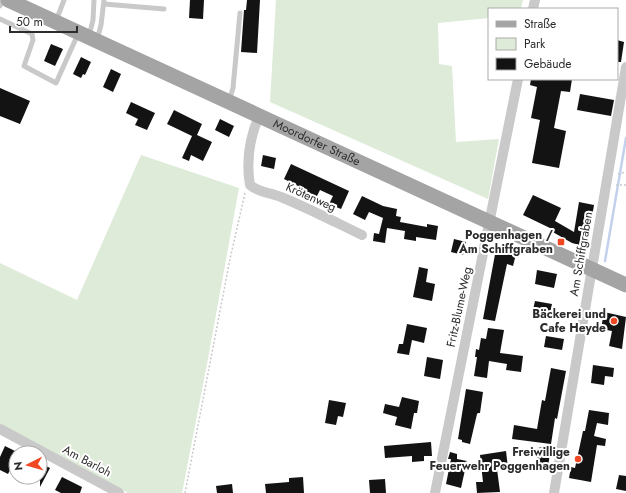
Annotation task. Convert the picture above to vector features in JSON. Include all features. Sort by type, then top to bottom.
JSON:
[{"type":"main road","name":"Moordorfer Straße","points":[[8,0],[626,285]]},
{"type":"street","name":"Am Schiffgraben","points":[[554,493],[626,67]]},
{"type":"street","name":"Fritz-Blume-Weg","points":[[435,493],[518,80]]},
{"type":"street","points":[[250,185],[248,170],[250,149],[259,116]]},
{"type":"street","name":"Krötenweg","points":[[250,185],[259,191],[280,196],[362,235]]},
{"type":"street","name":"Am Barloh","points":[[0,429],[120,493]]},
{"type":"lane","points":[[0,6],[3,0]]},
{"type":"lane","points":[[56,22],[64,0]]},
{"type":"lane","points":[[88,37],[94,20],[94,0]]},
{"type":"lane","points":[[0,19],[32,34],[33,40],[24,66],[56,83],[88,37],[101,25],[104,2],[164,9]]},
{"type":"lane","points":[[229,102],[233,88],[240,13]]},
{"type":"path","points":[[616,174],[626,172]]},
{"type":"path","points":[[185,493],[230,259],[245,190],[250,185]]},
{"type":"path","points":[[615,185],[626,185]]},
{"type":"green space","points":[[276,0],[523,0],[521,8],[488,8],[488,18],[438,23],[439,64],[452,66],[456,142],[499,139],[488,199],[270,102]]},
{"type":"green space","points":[[141,155],[239,188],[182,493],[128,493],[48,450],[48,445],[39,445],[0,424],[0,263],[77,300]]},
{"type":"building","points":[[190,0],[204,0],[203,19],[189,18]]},
{"type":"building","points":[[247,0],[260,0],[257,53],[241,52],[244,10],[246,10]]},
{"type":"building","points":[[618,40],[624,42],[621,62],[618,62]]},
{"type":"building","points":[[51,44],[63,49],[55,66],[44,61]]},
{"type":"building","points":[[81,57],[91,62],[85,75],[83,74],[81,78],[73,74]]},
{"type":"building","points":[[111,69],[121,74],[113,92],[103,87]]},
{"type":"building","points":[[531,80],[572,80],[570,92],[561,91],[554,128],[566,131],[559,168],[532,163],[540,120],[531,118],[537,87],[530,85]]},
{"type":"building","points":[[0,88],[30,101],[20,124],[0,116]]},
{"type":"building","points":[[580,94],[614,100],[611,116],[577,110]]},
{"type":"building","points":[[131,102],[155,113],[147,130],[135,125],[138,119],[126,113]]},
{"type":"building","points":[[174,110],[202,124],[197,135],[212,142],[203,161],[191,155],[189,161],[182,158],[192,136],[167,124]]},
{"type":"building","points":[[220,119],[234,126],[229,137],[215,130]]},
{"type":"building","points":[[263,155],[276,158],[274,169],[261,166]]},
{"type":"building","points":[[291,164],[349,191],[341,209],[329,204],[333,196],[320,190],[316,198],[304,193],[306,190],[284,179]]},
{"type":"building","points":[[533,195],[561,208],[555,221],[574,232],[579,202],[594,205],[587,247],[572,243],[551,231],[552,229],[523,215]]},
{"type":"building","points":[[362,196],[383,206],[397,209],[396,216],[401,217],[400,222],[427,227],[427,224],[438,226],[436,240],[416,237],[416,241],[404,239],[405,231],[387,228],[385,243],[373,241],[374,233],[379,234],[383,218],[369,212],[365,220],[353,214]]},
{"type":"building","points":[[454,239],[466,242],[463,255],[451,252]]},
{"type":"building","points":[[496,249],[516,254],[513,266],[507,264],[495,321],[483,319]]},
{"type":"building","points":[[419,267],[428,269],[426,282],[435,284],[432,301],[413,297]]},
{"type":"building","points":[[537,270],[557,274],[554,288],[535,284]]},
{"type":"building","points":[[535,301],[552,304],[549,317],[532,314]]},
{"type":"building","points":[[604,312],[626,317],[622,349],[609,346],[612,331],[601,329]]},
{"type":"building","points":[[407,324],[427,328],[424,343],[412,340],[409,355],[397,353],[399,344],[403,344]]},
{"type":"building","points":[[488,328],[504,330],[500,353],[523,356],[521,372],[506,370],[507,364],[489,361],[487,378],[474,376],[477,357],[475,357],[476,349],[479,350],[481,338],[486,339]]},
{"type":"building","points":[[546,336],[564,339],[562,350],[544,347]]},
{"type":"building","points":[[427,357],[443,360],[440,379],[424,376]]},
{"type":"building","points":[[593,365],[614,368],[613,377],[605,376],[604,385],[591,383]]},
{"type":"building","points":[[551,368],[566,371],[557,419],[555,418],[551,444],[512,439],[514,425],[537,429],[542,400],[545,401]]},
{"type":"building","points":[[466,389],[483,392],[480,413],[477,414],[470,444],[462,442],[462,440],[458,439]]},
{"type":"building","points":[[402,397],[419,401],[417,413],[414,413],[411,429],[395,425],[397,417],[383,413],[385,404],[399,407]]},
{"type":"building","points":[[329,400],[346,403],[343,417],[338,416],[336,425],[325,423]]},
{"type":"building","points":[[589,410],[609,413],[608,425],[597,423],[594,436],[606,439],[605,446],[597,445],[591,482],[569,478],[571,467],[575,468]]},
{"type":"building","points":[[431,442],[432,456],[424,456],[424,461],[412,462],[412,456],[385,458],[384,446]]},
{"type":"building","points":[[5,446],[8,448],[8,474],[0,470],[0,457]]},
{"type":"building","points":[[551,446],[548,467],[535,465],[537,448]]},
{"type":"building","points":[[506,451],[508,468],[497,469],[500,492],[477,493],[476,482],[483,482],[480,455]]},
{"type":"building","points":[[450,452],[457,454],[457,459],[467,461],[461,488],[446,484],[451,459],[448,459]]},
{"type":"building","points":[[619,475],[626,476],[626,491],[616,489]]},
{"type":"building","points":[[62,477],[82,487],[80,493],[61,493],[55,490]]},
{"type":"building","points":[[303,477],[304,493],[266,493],[265,484],[289,482],[289,478]]},
{"type":"building","points":[[385,479],[386,493],[370,493],[369,480]]},
{"type":"building","points":[[232,484],[233,493],[217,493],[216,486]]},
{"type":"waterway","points":[[605,261],[626,138]]},
{"type":"place","name":"Poggenhagen / Am Schiffgraben","points":[[561,242]]},
{"type":"place","name":"Bäckerei und Cafe Heyde","points":[[614,321]]},
{"type":"place","name":"Freiwillige Feuerwehr Poggenhagen","points":[[578,459]]}]
